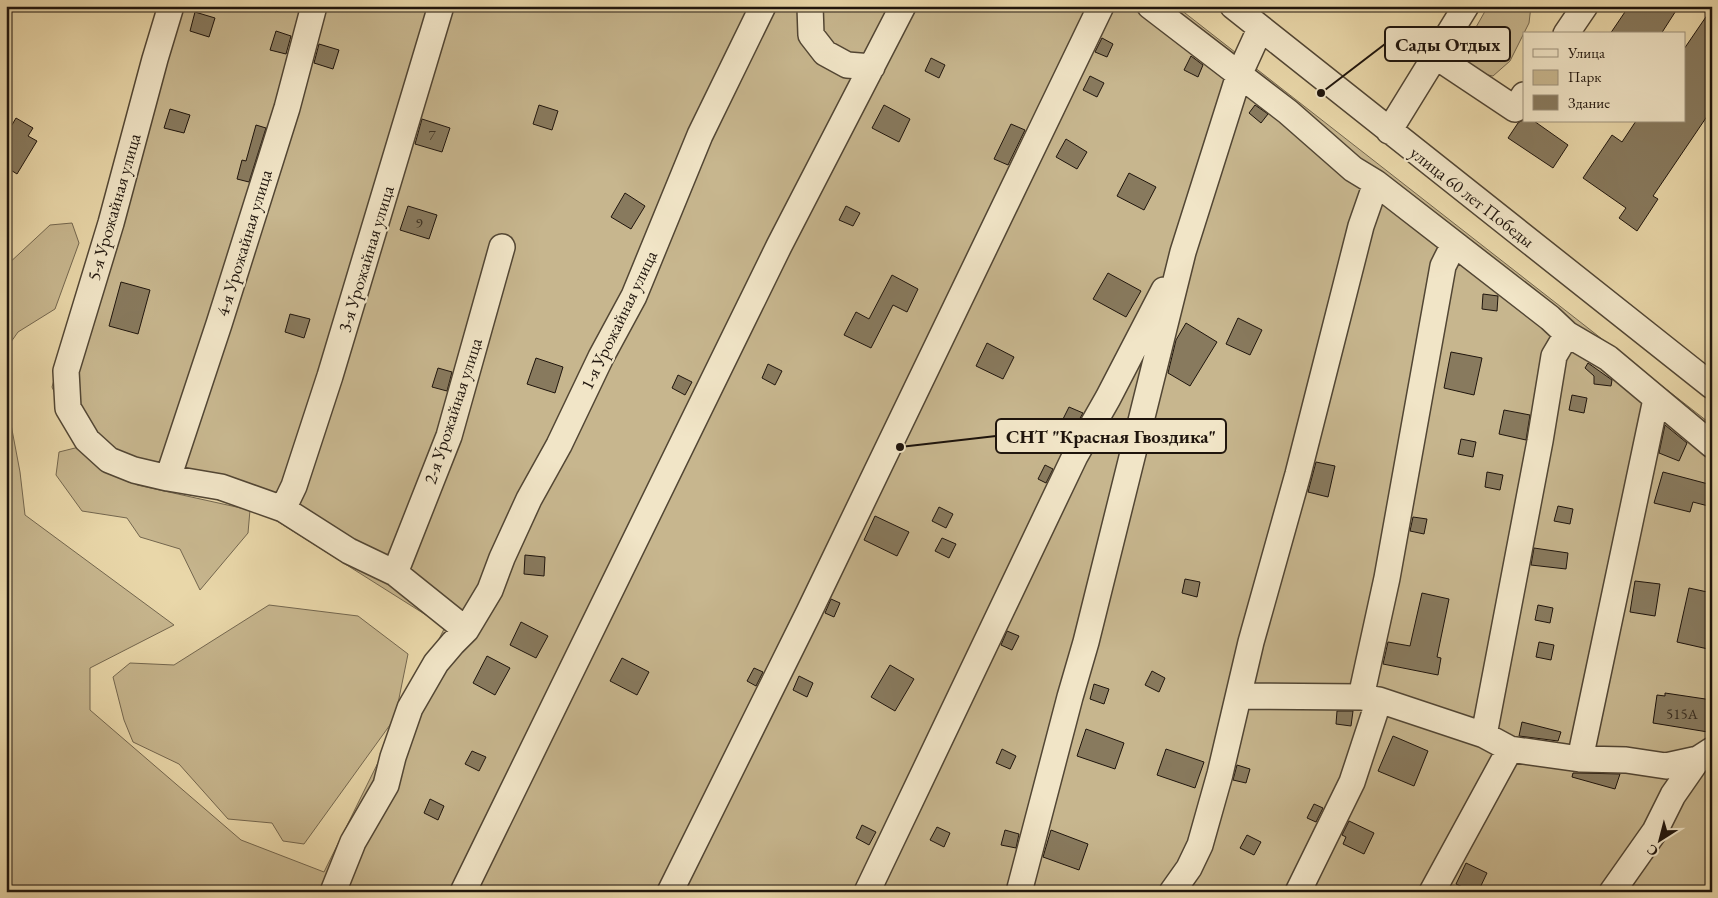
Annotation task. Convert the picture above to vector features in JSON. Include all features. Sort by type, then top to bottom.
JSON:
[{"type":"street","name":"5-я Урожайная улица","points":[[168,478],[134,470],[109,460],[87,440],[68,408],[66,371],[111,223],[171,6]]},
{"type":"street","name":"4-я Урожайная улица","points":[[168,478],[287,108],[314,6]]},
{"type":"street","name":"3-я Урожайная улица","points":[[283,508],[294,486],[330,376],[441,6]]},
{"type":"street","name":"1-я Урожайная улица","points":[[333,892],[354,842],[386,785],[392,757],[410,708],[432,669],[466,630],[490,590],[502,558],[529,499],[559,445],[601,357],[634,296],[700,135],[763,6]]},
{"type":"street","points":[[810,6],[812,35],[825,53],[847,65],[872,67]]},
{"type":"street","points":[[463,892],[775,255],[903,6]]},
{"type":"street","points":[[670,892],[809,612],[1101,6]]},
{"type":"street","points":[[1150,6],[1288,112],[1353,169],[1376,182],[1550,318],[1567,334],[1608,358],[1712,445]]},
{"type":"street","name":"улица 60 лет Победы","points":[[1232,6],[1712,386]]},
{"type":"street","points":[[1389,131],[1434,55],[1466,6]]},
{"type":"street","points":[[1567,32],[1585,6]]},
{"type":"street","points":[[1019,892],[1086,642],[1183,252],[1239,75],[1260,29]]},
{"type":"street","points":[[1434,55],[1515,110],[1523,97]]},
{"type":"street","points":[[1172,892],[1189,868],[1200,845],[1220,774],[1251,642],[1298,474],[1361,226],[1376,182]]},
{"type":"street","points":[[1298,892],[1352,782],[1370,698],[1387,578],[1443,266],[1454,244]]},
{"type":"street","name":"2-я Урожайная улица","points":[[396,573],[448,436],[502,247]]},
{"type":"street","points":[[867,892],[1075,456],[1108,398],[1183,252]]},
{"type":"street","points":[[1484,735],[1540,441],[1554,356],[1567,334]]},
{"type":"street","points":[[1580,759],[1656,399]]},
{"type":"street","points":[[168,478],[221,488],[283,508],[349,551],[396,573],[466,630]]},
{"type":"street","points":[[1238,696],[1370,698],[1484,735],[1510,749],[1580,759],[1626,760],[1666,766],[1705,754]]},
{"type":"street","points":[[1432,892],[1510,749]]},
{"type":"street","points":[[1612,892],[1655,831],[1673,795],[1705,754]]},
{"type":"green space","points":[[158,6],[1176,6],[1712,425],[1712,885],[1707,892],[6,892],[6,398],[20,472],[25,515],[174,625],[90,668],[90,710],[241,840],[324,872],[445,627],[250,504],[72,432],[52,387]]},
{"type":"green space","points":[[1488,6],[1531,6],[1529,23],[1510,61],[1493,76],[1478,73],[1458,59]]},
{"type":"green space","points":[[72,223],[79,243],[55,309],[18,332],[6,349],[6,266],[50,225]]},
{"type":"green space","points":[[79,447],[137,485],[250,510],[248,533],[200,590],[180,549],[140,537],[127,518],[82,511],[56,475],[59,452]]},
{"type":"green space","points":[[269,605],[358,616],[408,654],[395,718],[304,844],[283,841],[272,823],[228,819],[179,764],[133,742],[124,720],[113,677],[130,663],[174,665]]},
{"type":"building","points":[[1629,6],[1679,6],[1662,32],[1611,32]]},
{"type":"building","points":[[1712,8],[1712,109],[1653,196],[1658,199],[1637,231],[1619,218],[1626,208],[1583,178],[1612,135],[1622,142],[1635,122],[1686,122],[1686,46]]},
{"type":"building","points":[[195,12],[215,18],[209,37],[190,31]]},
{"type":"building","points":[[276,31],[291,36],[286,54],[270,50]]},
{"type":"building","points":[[1102,38],[1113,44],[1107,57],[1095,52]]},
{"type":"building","points":[[319,44],[339,50],[333,69],[314,63]]},
{"type":"building","points":[[1191,56],[1203,65],[1198,77],[1184,70]]},
{"type":"building","points":[[931,58],[945,65],[939,78],[925,71]]},
{"type":"building","points":[[1090,76],[1104,83],[1097,97],[1083,90]]},
{"type":"building","points":[[539,105],[558,111],[552,130],[533,124]]},
{"type":"building","points":[[884,105],[910,119],[899,142],[872,128]]},
{"type":"building","points":[[1255,105],[1268,114],[1261,123],[1249,113]]},
{"type":"building","points":[[170,109],[190,115],[184,133],[164,128]]},
{"type":"building","points":[[16,118],[33,128],[28,136],[37,141],[17,174],[6,167],[6,135]]},
{"type":"building","points":[[422,119],[450,128],[442,152],[415,144]]},
{"type":"building","points":[[1523,120],[1523,122],[1535,122],[1568,145],[1553,168],[1508,138],[1518,123]]},
{"type":"building","points":[[1011,124],[1025,130],[1008,165],[994,159]]},
{"type":"building","points":[[256,125],[266,128],[249,182],[237,179],[242,160],[246,161]]},
{"type":"building","points":[[1066,139],[1087,152],[1077,169],[1056,157]]},
{"type":"building","points":[[1129,173],[1156,187],[1144,210],[1117,196]]},
{"type":"building","points":[[625,193],[645,206],[631,229],[611,217]]},
{"type":"building","points":[[408,206],[437,215],[429,239],[400,230]]},
{"type":"building","points":[[846,206],[860,213],[853,226],[839,220]]},
{"type":"building","points":[[1108,273],[1141,291],[1126,317],[1093,299]]},
{"type":"building","points":[[892,275],[918,289],[907,312],[893,305],[871,348],[844,335],[856,312],[869,319]]},
{"type":"building","points":[[121,282],[150,290],[138,334],[109,326]]},
{"type":"building","points":[[1483,294],[1498,296],[1497,311],[1482,309]]},
{"type":"building","points":[[290,314],[310,319],[304,338],[285,332]]},
{"type":"building","points":[[1238,318],[1262,330],[1250,355],[1226,344]]},
{"type":"building","points":[[1186,323],[1217,342],[1190,386],[1168,373],[1176,340]]},
{"type":"building","points":[[987,343],[1014,357],[1003,379],[976,366]]},
{"type":"building","points":[[1451,352],[1482,358],[1474,395],[1444,388]]},
{"type":"building","points":[[536,358],[563,367],[555,393],[527,384]]},
{"type":"building","points":[[1588,363],[1612,380],[1611,386],[1594,384],[1594,376],[1585,368]]},
{"type":"building","points":[[768,364],[782,371],[775,385],[762,378]]},
{"type":"building","points":[[438,368],[452,372],[447,391],[432,387]]},
{"type":"building","points":[[678,375],[692,382],[685,395],[672,388]]},
{"type":"building","points":[[1572,395],[1587,398],[1584,413],[1569,410]]},
{"type":"building","points":[[1069,407],[1083,413],[1075,427],[1062,421]]},
{"type":"building","points":[[1504,410],[1530,415],[1526,440],[1499,434]]},
{"type":"building","points":[[1665,425],[1687,443],[1679,461],[1659,453]]},
{"type":"building","points":[[1461,439],[1476,442],[1473,457],[1458,454]]},
{"type":"building","points":[[1316,462],[1335,466],[1328,497],[1308,492]]},
{"type":"building","points":[[1045,465],[1053,469],[1046,483],[1038,479]]},
{"type":"building","points":[[1487,472],[1503,475],[1500,490],[1485,487]]},
{"type":"building","points":[[1663,472],[1712,485],[1712,507],[1693,502],[1690,512],[1654,503]]},
{"type":"building","points":[[1558,506],[1573,509],[1570,524],[1554,521]]},
{"type":"building","points":[[939,507],[953,514],[946,528],[932,521]]},
{"type":"building","points":[[875,516],[909,532],[897,556],[864,540]]},
{"type":"building","points":[[1413,517],[1427,519],[1424,534],[1410,531]]},
{"type":"building","points":[[942,538],[956,544],[949,558],[935,551]]},
{"type":"building","points":[[1534,548],[1568,553],[1566,569],[1531,565]]},
{"type":"building","points":[[525,555],[545,557],[544,576],[524,574]]},
{"type":"building","points":[[1185,579],[1200,582],[1197,597],[1182,593]]},
{"type":"building","points":[[1635,581],[1660,584],[1655,616],[1630,612]]},
{"type":"building","points":[[1689,588],[1712,593],[1712,634],[1708,649],[1677,642]]},
{"type":"building","points":[[1422,593],[1449,599],[1437,657],[1441,658],[1438,675],[1383,664],[1388,642],[1410,646]]},
{"type":"building","points":[[831,599],[840,603],[834,617],[825,613]]},
{"type":"building","points":[[1538,605],[1553,608],[1550,623],[1535,620]]},
{"type":"building","points":[[521,622],[548,636],[536,658],[510,645]]},
{"type":"building","points":[[1007,631],[1019,636],[1012,650],[1001,645]]},
{"type":"building","points":[[1539,642],[1554,645],[1551,660],[1536,657]]},
{"type":"building","points":[[487,656],[510,668],[495,695],[473,683]]},
{"type":"building","points":[[622,658],[649,672],[637,695],[610,681]]},
{"type":"building","points":[[890,665],[914,679],[895,711],[871,697]]},
{"type":"building","points":[[754,668],[763,672],[756,686],[747,681]]},
{"type":"building","points":[[1152,671],[1165,678],[1159,692],[1145,685]]},
{"type":"building","points":[[799,676],[813,683],[807,697],[793,690]]},
{"type":"building","points":[[1094,684],[1109,689],[1104,704],[1090,699]]},
{"type":"building","points":[[1665,693],[1712,700],[1708,732],[1653,723],[1657,695],[1665,696]]},
{"type":"building","points":[[1337,711],[1353,711],[1351,726],[1336,724]]},
{"type":"building","points":[[1522,722],[1561,732],[1558,741],[1519,736]]},
{"type":"building","points":[[1086,729],[1124,743],[1115,769],[1077,756]]},
{"type":"building","points":[[1393,736],[1428,751],[1414,786],[1378,771]]},
{"type":"building","points":[[1002,749],[1016,756],[1010,769],[996,763]]},
{"type":"building","points":[[1166,749],[1204,762],[1195,788],[1157,775]]},
{"type":"building","points":[[472,751],[486,757],[479,771],[465,764]]},
{"type":"building","points":[[1237,765],[1250,769],[1246,783],[1233,780]]},
{"type":"building","points":[[1573,773],[1620,774],[1615,789],[1572,777]]},
{"type":"building","points":[[430,799],[444,806],[438,820],[424,813]]},
{"type":"building","points":[[1314,804],[1323,808],[1316,822],[1307,818]]},
{"type":"building","points":[[1349,821],[1374,833],[1364,854],[1343,844],[1346,837],[1342,835]]},
{"type":"building","points":[[862,825],[876,832],[869,845],[856,838]]},
{"type":"building","points":[[937,827],[950,833],[944,847],[930,840]]},
{"type":"building","points":[[1005,830],[1019,834],[1016,848],[1001,845]]},
{"type":"building","points":[[1051,830],[1088,844],[1079,870],[1043,857]]},
{"type":"building","points":[[1247,835],[1261,842],[1254,855],[1240,848]]},
{"type":"building","points":[[1466,863],[1487,873],[1478,892],[1473,892],[1456,884]]},
{"type":"place","name":"Сады Отдых","points":[[1321,93]]},
{"type":"place","name":"СНТ \"Красная Гвоздика\"","points":[[900,447]]}]
